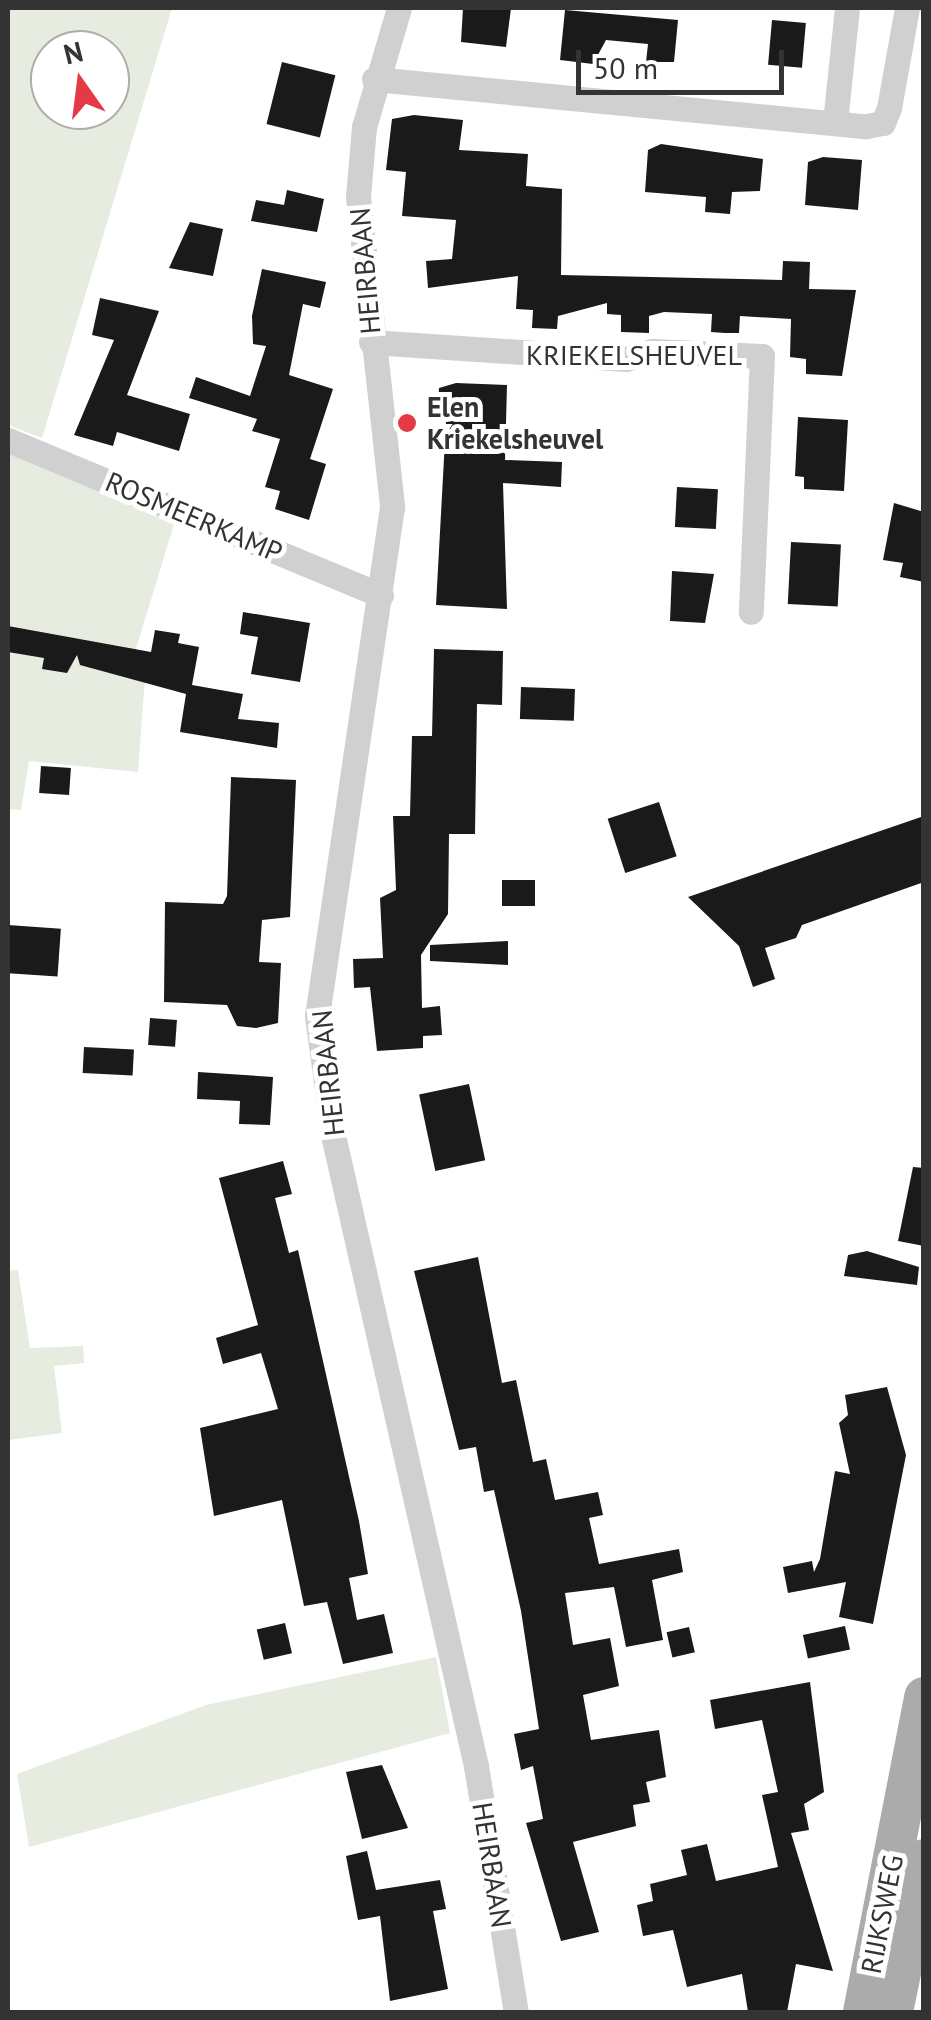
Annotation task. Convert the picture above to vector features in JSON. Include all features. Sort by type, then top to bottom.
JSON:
[{"type":"main road","name":"RIJKSWEG","points":[[862,2012],[924,1697]]},
{"type":"main road","name":"RIJKSWEG","points":[[894,2012],[924,1859]]},
{"type":"street","name":"HEIRBAAN","points":[[400,8],[374,80],[358,197],[392,507],[318,1016],[333,1135],[476,1766],[516,2012]]},
{"type":"street","points":[[836,122],[847,8]]},
{"type":"street","points":[[374,80],[883,123],[907,8]]},
{"type":"street","name":"KRIEKELSHEUVEL","points":[[371,342],[626,359],[653,351],[762,356],[750,612]]},
{"type":"street","name":"ROSMEERKAMP","points":[[8,440],[381,595]]},
{"type":"shaded area","points":[[8,8],[172,8],[42,438],[8,425]]},
{"type":"shaded area","points":[[8,452],[175,521],[128,675],[145,678],[138,772],[29,761],[21,810],[8,809]]},
{"type":"shaded area","points":[[18,1270],[30,1348],[83,1346],[84,1363],[54,1366],[62,1433],[8,1440],[8,1271]]},
{"type":"shaded area","points":[[436,1657],[450,1733],[29,1847],[17,1774],[206,1705]]},
{"type":"building","points":[[463,8],[511,8],[506,47],[461,42]]},
{"type":"building","points":[[565,10],[678,20],[674,62],[646,62],[648,44],[606,40],[593,64],[560,60]]},
{"type":"building","points":[[772,20],[806,23],[802,68],[768,65]]},
{"type":"building","points":[[282,62],[335,75],[320,137],[267,124]]},
{"type":"building","points":[[414,115],[463,120],[459,150],[528,154],[526,186],[562,189],[561,275],[782,280],[783,261],[810,262],[809,289],[856,290],[842,376],[806,374],[806,359],[790,357],[791,319],[740,316],[739,333],[725,333],[711,332],[712,314],[664,312],[649,316],[649,333],[621,332],[621,315],[607,314],[607,303],[558,316],[557,329],[532,328],[533,310],[516,309],[518,276],[428,288],[426,261],[452,259],[456,220],[402,216],[406,172],[386,170],[392,119]]},
{"type":"building","points":[[661,144],[763,159],[760,191],[732,192],[730,214],[705,212],[706,197],[645,192],[648,150]]},
{"type":"building","points":[[823,157],[862,160],[858,210],[805,205],[808,162]]},
{"type":"building","points":[[287,190],[324,199],[317,232],[251,221],[256,200],[284,205]]},
{"type":"building","points":[[190,222],[223,229],[213,276],[169,268]]},
{"type":"building","points":[[262,269],[326,282],[320,308],[303,304],[289,375],[333,389],[310,459],[326,464],[309,520],[275,509],[280,491],[265,487],[280,439],[252,431],[257,419],[189,398],[196,377],[250,396],[266,346],[253,344],[252,316]]},
{"type":"building","points":[[100,298],[159,311],[127,395],[190,414],[179,451],[117,432],[113,446],[74,435],[114,340],[92,335]]},
{"type":"building","points":[[456,383],[507,385],[505,460],[562,462],[561,487],[503,483],[507,609],[436,605],[446,422],[437,422],[439,388]]},
{"type":"building","points":[[798,417],[848,420],[844,491],[804,489],[804,477],[795,476]]},
{"type":"building","points":[[677,487],[718,489],[716,529],[675,527]]},
{"type":"building","points":[[894,503],[924,512],[924,582],[900,577],[903,563],[883,560]]},
{"type":"building","points":[[791,542],[841,545],[838,607],[788,604]]},
{"type":"building","points":[[672,571],[714,574],[705,623],[670,621]]},
{"type":"building","points":[[243,612],[310,623],[300,682],[251,674],[258,637],[240,634]]},
{"type":"building","points":[[8,626],[151,652],[155,630],[180,634],[178,643],[199,647],[192,685],[243,694],[238,719],[279,723],[277,748],[180,732],[186,694],[80,665],[77,655],[67,673],[42,669],[44,658],[8,652]]},
{"type":"building","points":[[434,649],[503,651],[502,705],[477,704],[475,834],[449,834],[448,914],[421,955],[422,1008],[440,1006],[442,1035],[423,1036],[423,1048],[377,1051],[370,987],[354,988],[353,959],[383,958],[380,898],[396,890],[393,816],[410,816],[412,736],[432,736]]},
{"type":"building","points":[[521,687],[575,689],[574,721],[520,719]]},
{"type":"building","points":[[41,766],[71,768],[69,795],[39,793]]},
{"type":"building","points":[[231,777],[296,780],[290,917],[262,920],[259,962],[281,963],[278,1023],[256,1028],[237,1026],[227,1005],[164,1002],[165,902],[223,904],[227,896]]},
{"type":"building","points":[[659,802],[677,856],[625,873],[608,819]]},
{"type":"building","points":[[924,816],[924,882],[802,925],[796,938],[765,948],[775,979],[753,987],[739,946],[688,897]]},
{"type":"building","points":[[502,880],[535,880],[535,906],[502,906]]},
{"type":"building","points":[[8,925],[61,929],[58,977],[8,973]]},
{"type":"building","points":[[508,941],[508,965],[430,961],[430,945]]},
{"type":"building","points":[[150,1018],[177,1020],[175,1047],[148,1045]]},
{"type":"building","points":[[84,1047],[134,1050],[133,1076],[83,1073]]},
{"type":"building","points":[[198,1072],[273,1077],[270,1125],[239,1124],[240,1101],[197,1099]]},
{"type":"building","points":[[469,1084],[485,1160],[435,1171],[419,1095]]},
{"type":"building","points":[[283,1161],[292,1194],[275,1198],[289,1253],[298,1250],[368,1574],[349,1578],[357,1620],[384,1614],[393,1653],[343,1664],[327,1602],[304,1606],[282,1500],[214,1516],[200,1428],[278,1409],[261,1353],[223,1364],[216,1338],[258,1325],[219,1178]]},
{"type":"building","points":[[913,1167],[924,1168],[924,1246],[898,1241]]},
{"type":"building","points":[[867,1251],[919,1267],[917,1285],[844,1276],[848,1255]]},
{"type":"building","points":[[478,1257],[502,1383],[516,1380],[533,1462],[546,1459],[555,1500],[598,1492],[603,1515],[589,1518],[599,1564],[679,1549],[683,1572],[652,1580],[663,1640],[626,1647],[614,1587],[565,1593],[573,1645],[610,1638],[619,1686],[583,1695],[591,1740],[659,1730],[666,1777],[646,1782],[650,1802],[633,1805],[636,1826],[573,1842],[599,1932],[561,1941],[526,1823],[543,1819],[533,1766],[521,1770],[514,1734],[539,1729],[521,1611],[494,1490],[484,1492],[476,1447],[459,1450],[414,1271]]},
{"type":"building","points":[[887,1387],[906,1455],[873,1624],[839,1617],[846,1582],[788,1593],[783,1567],[812,1561],[814,1572],[820,1559],[835,1471],[850,1474],[839,1423],[848,1415],[845,1395]]},
{"type":"building","points":[[285,1623],[292,1653],[264,1660],[257,1630]]},
{"type":"building","points":[[845,1626],[850,1649],[808,1658],[803,1635]]},
{"type":"building","points":[[689,1627],[695,1652],[672,1658],[667,1632]]},
{"type":"building","points":[[810,1682],[824,1792],[804,1804],[809,1830],[791,1833],[833,1971],[796,1964],[787,2012],[748,2012],[742,1974],[687,1987],[673,1930],[643,1936],[637,1905],[653,1901],[650,1884],[687,1875],[681,1850],[707,1844],[716,1881],[778,1867],[762,1795],[778,1792],[762,1720],[715,1729],[710,1700]]},
{"type":"building","points":[[382,1765],[408,1828],[362,1839],[346,1772]]},
{"type":"building","points":[[367,1851],[376,1890],[440,1880],[446,1909],[433,1911],[448,1989],[390,2001],[380,1916],[358,1920],[346,1856]]},
{"type":"place","name":"Elen Kriekelsheuvel","points":[[407,423]]}]
